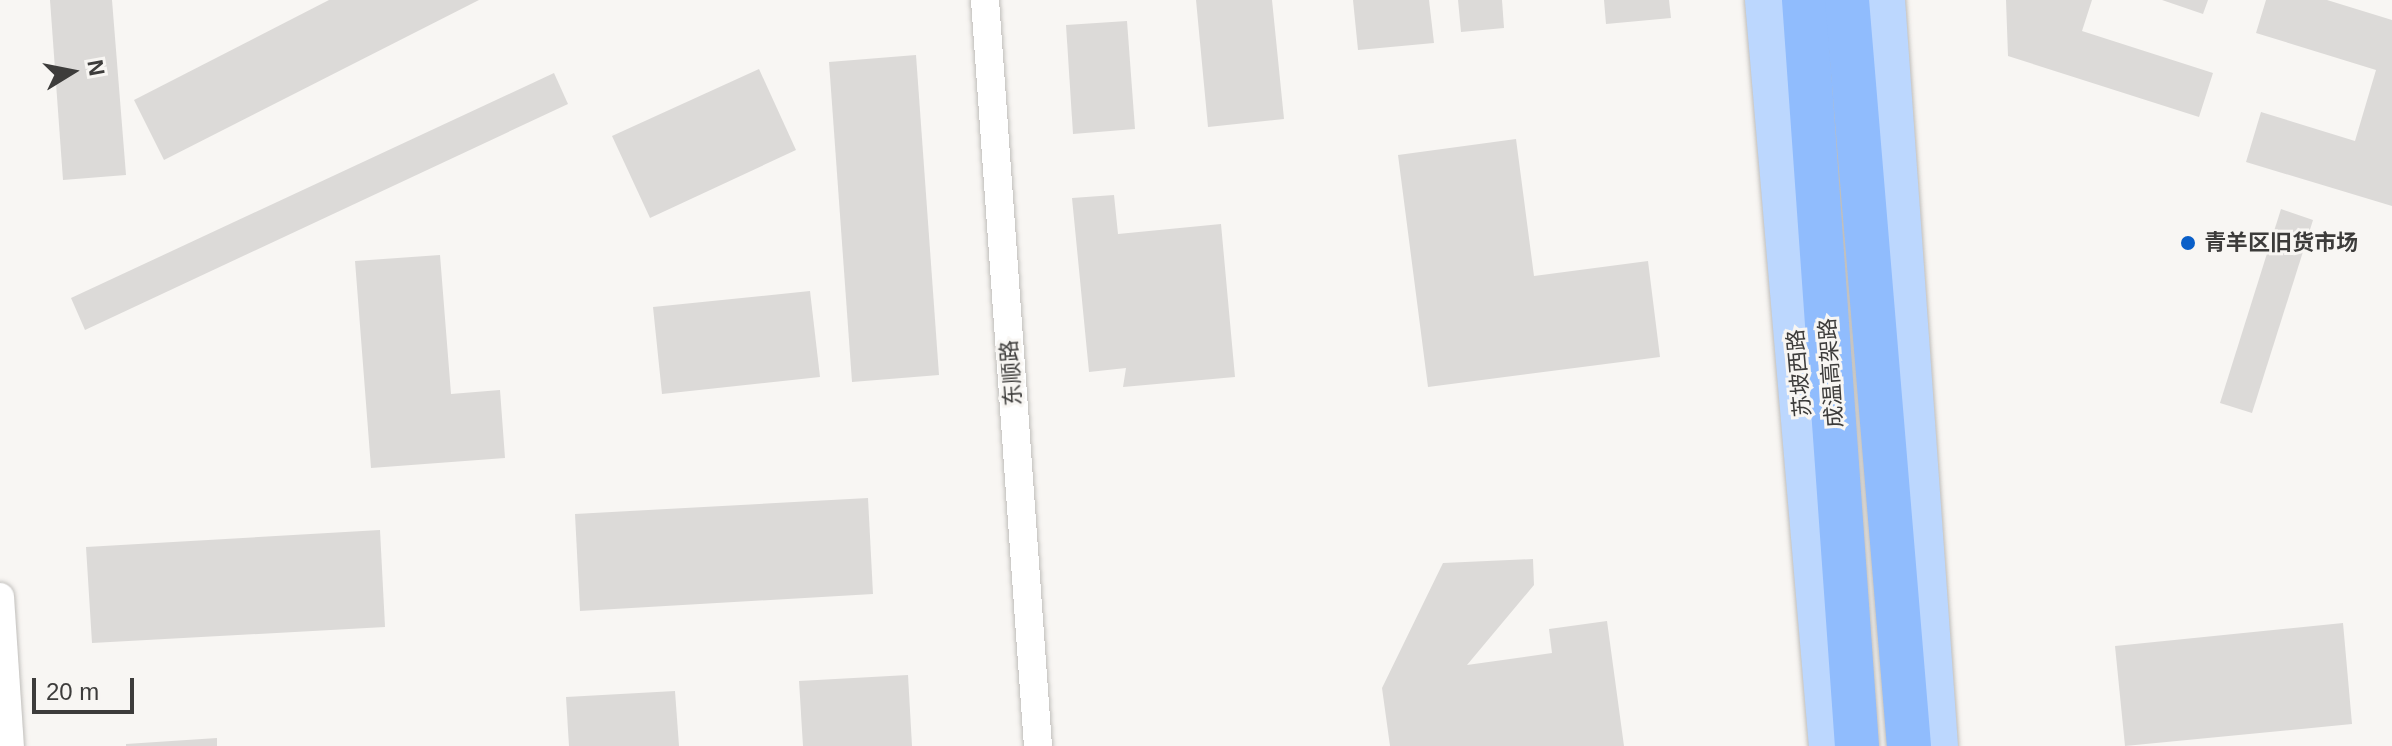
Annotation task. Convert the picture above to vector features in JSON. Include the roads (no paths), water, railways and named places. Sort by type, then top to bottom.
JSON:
[{"type":"highway","name":"成温高架路","points":[[1804,0],[1857,746]]},
{"type":"highway","points":[[1847,0],[1909,746]]},
{"type":"main road","name":"苏坡西路","points":[[1767,0],[1831,746]]},
{"type":"main road","points":[[1883,0],[1936,746]]},
{"type":"street","name":"东顺路","points":[[985,0],[1038,746]]},
{"type":"street","points":[[0,597],[10,746]]},
{"type":"place","name":"青羊区旧货市场","points":[[2188,243]]}]
